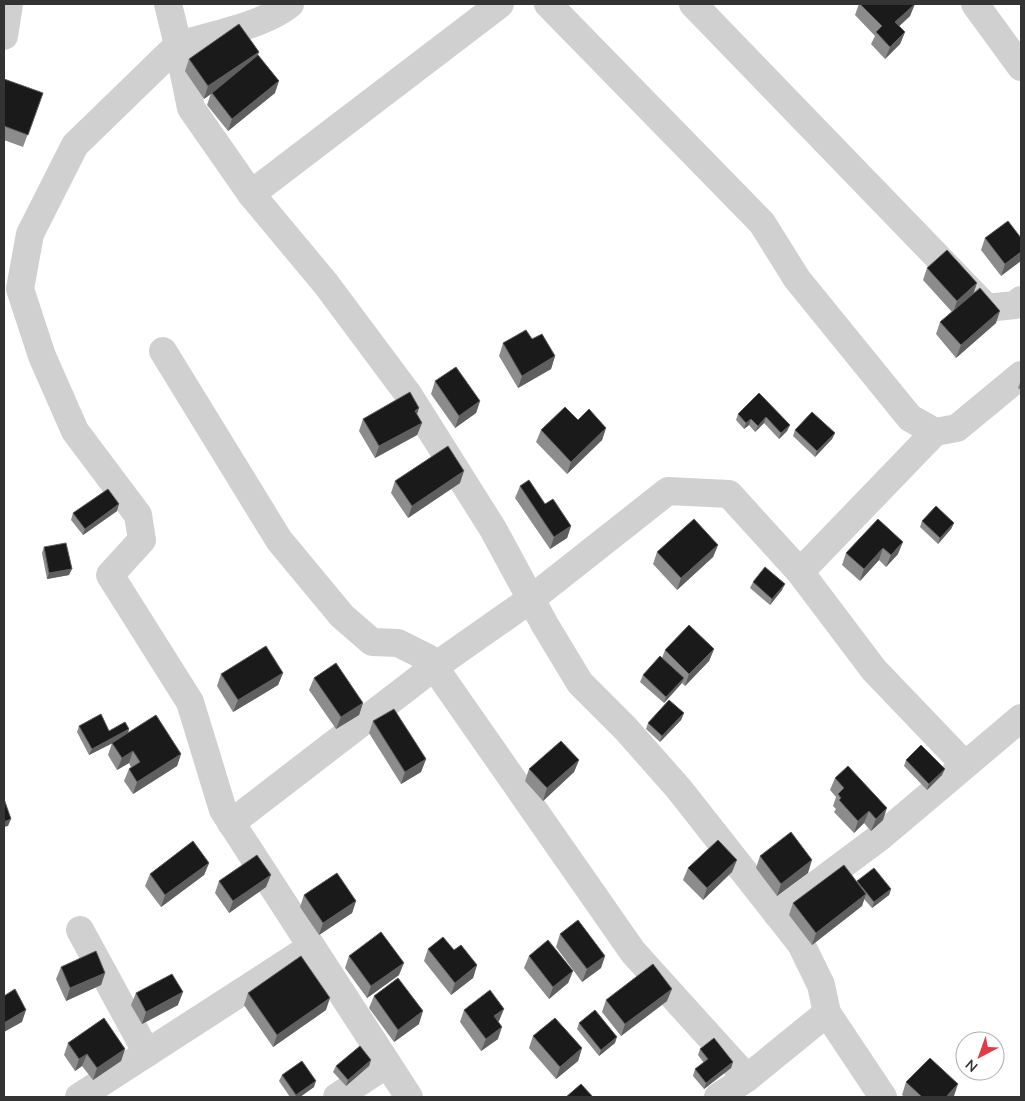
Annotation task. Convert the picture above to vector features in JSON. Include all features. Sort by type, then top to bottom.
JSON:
[{"type":"street","points":[[4,36],[9,4]]},
{"type":"street","points":[[168,4],[192,108],[251,194],[326,284],[408,394],[493,529],[580,683],[626,729],[680,789],[801,944],[821,985],[827,1012],[883,1097]]},
{"type":"street","points":[[290,4],[248,25],[178,45],[75,145],[30,234],[20,288],[42,356],[76,430],[138,514],[142,540],[110,575],[190,702],[223,810],[409,1097]]},
{"type":"street","points":[[251,194],[500,4]]},
{"type":"street","points":[[548,4],[762,223],[797,279],[910,418],[935,432]]},
{"type":"street","points":[[693,4],[987,308],[1015,305],[1021,300]]},
{"type":"street","points":[[976,4],[1021,67]]},
{"type":"street","points":[[164,352],[279,540],[342,616],[372,642],[398,643],[428,658],[633,952],[747,1078]]},
{"type":"street","points":[[800,572],[935,432],[957,428],[1021,374]]},
{"type":"street","points":[[231,823],[434,667],[531,599],[668,491],[729,494],[800,572],[874,670],[965,764]]},
{"type":"street","points":[[777,914],[880,837],[1021,718]]},
{"type":"street","points":[[80,930],[147,1054]]},
{"type":"street","points":[[79,1097],[311,947]]},
{"type":"street","points":[[718,1097],[747,1078],[827,1012]]},
{"type":"street","points":[[336,1097],[387,1064]]},
{"type":"building","points":[[860,4],[915,4],[895,22],[905,32],[890,47],[876,32],[882,26]]},
{"type":"building","points":[[239,24],[259,52],[208,86],[189,59]]},
{"type":"building","points":[[258,55],[279,81],[232,119],[212,93]]},
{"type":"building","points":[[4,79],[43,93],[28,135],[4,126]]},
{"type":"building","points":[[1008,221],[1021,238],[1021,252],[1005,264],[985,238]]},
{"type":"building","points":[[947,250],[977,283],[957,301],[927,268]]},
{"type":"building","points":[[980,288],[1000,311],[961,345],[940,322]]},
{"type":"building","points":[[526,330],[532,339],[542,334],[555,356],[522,376],[503,343]]},
{"type":"building","points":[[456,367],[480,401],[459,416],[435,381]]},
{"type":"building","points":[[410,392],[419,408],[415,411],[422,423],[379,446],[363,419]]},
{"type":"building","points":[[759,393],[790,425],[781,433],[766,417],[758,426],[751,419],[746,423],[738,414]]},
{"type":"building","points":[[565,407],[578,420],[589,409],[606,428],[571,462],[541,430]]},
{"type":"building","points":[[812,412],[835,433],[817,451],[795,430]]},
{"type":"building","points":[[448,446],[464,471],[412,506],[395,481]]},
{"type":"building","points":[[529,480],[545,504],[553,499],[571,526],[554,537],[520,486]]},
{"type":"building","points":[[108,489],[119,504],[85,529],[73,513]]},
{"type":"building","points":[[936,506],[954,523],[940,538],[922,521]]},
{"type":"building","points":[[694,519],[718,545],[681,578],[657,552]]},
{"type":"building","points":[[878,519],[903,542],[891,555],[883,548],[864,569],[846,553]]},
{"type":"building","points":[[66,543],[72,569],[49,573],[44,547]]},
{"type":"building","points":[[765,567],[785,584],[772,599],[753,582]]},
{"type":"building","points":[[689,625],[714,649],[689,674],[665,650]]},
{"type":"building","points":[[266,646],[283,673],[238,700],[221,674]]},
{"type":"building","points":[[660,656],[684,678],[666,697],[643,675]]},
{"type":"building","points":[[336,663],[363,703],[341,717],[314,678]]},
{"type":"building","points":[[669,700],[684,713],[662,736],[648,723]]},
{"type":"building","points":[[394,709],[426,759],[405,772],[373,721]]},
{"type":"building","points":[[101,714],[109,731],[125,722],[129,729],[92,749],[79,726]]},
{"type":"building","points":[[156,715],[181,754],[137,782],[129,769],[140,762],[133,751],[122,758],[112,743]]},
{"type":"building","points":[[561,741],[579,760],[547,788],[529,769]]},
{"type":"building","points":[[921,745],[945,769],[929,784],[906,760]]},
{"type":"building","points":[[848,766],[887,808],[876,819],[869,811],[858,821],[839,800],[841,798],[838,794],[844,788],[835,778]]},
{"type":"building","points":[[4,799],[11,819],[4,822]]},
{"type":"building","points":[[791,832],[812,860],[781,884],[760,856]]},
{"type":"building","points":[[718,840],[737,860],[707,888],[688,868]]},
{"type":"building","points":[[193,841],[209,863],[165,895],[150,874]]},
{"type":"building","points":[[257,855],[271,875],[233,901],[219,881]]},
{"type":"building","points":[[844,865],[866,894],[816,933],[793,903]]},
{"type":"building","points":[[874,868],[891,889],[874,902],[857,881]]},
{"type":"building","points":[[337,873],[356,901],[323,923],[304,895]]},
{"type":"building","points":[[578,920],[605,956],[587,969],[560,934]]},
{"type":"building","points":[[381,932],[404,963],[371,986],[349,956]]},
{"type":"building","points":[[443,937],[454,950],[461,945],[477,965],[455,983],[428,949]]},
{"type":"building","points":[[548,940],[573,971],[553,987],[529,956]]},
{"type":"building","points":[[96,951],[105,973],[70,988],[61,967]]},
{"type":"building","points":[[301,956],[330,998],[277,1035],[248,993]]},
{"type":"building","points":[[653,964],[672,989],[625,1024],[606,1000]]},
{"type":"building","points":[[172,974],[183,992],[146,1012],[136,993]]},
{"type":"building","points":[[398,978],[423,1011],[398,1030],[374,996]]},
{"type":"building","points":[[15,989],[26,1010],[4,1023],[4,996]]},
{"type":"building","points":[[490,990],[504,1009],[494,1016],[502,1027],[486,1039],[464,1010]]},
{"type":"building","points":[[595,1010],[617,1037],[601,1050],[579,1023]]},
{"type":"building","points":[[104,1018],[125,1049],[97,1068],[87,1054],[79,1059],[68,1043]]},
{"type":"building","points":[[555,1018],[582,1048],[560,1067],[533,1036]]},
{"type":"building","points":[[714,1038],[733,1062],[706,1083],[695,1069],[708,1059],[700,1049]]},
{"type":"building","points":[[360,1046],[371,1060],[348,1080],[336,1066]]},
{"type":"building","points":[[930,1058],[958,1084],[946,1097],[922,1097],[906,1082]]},
{"type":"building","points":[[302,1061],[316,1081],[296,1095],[282,1075]]},
{"type":"building","points":[[581,1084],[593,1097],[566,1097]]}]
